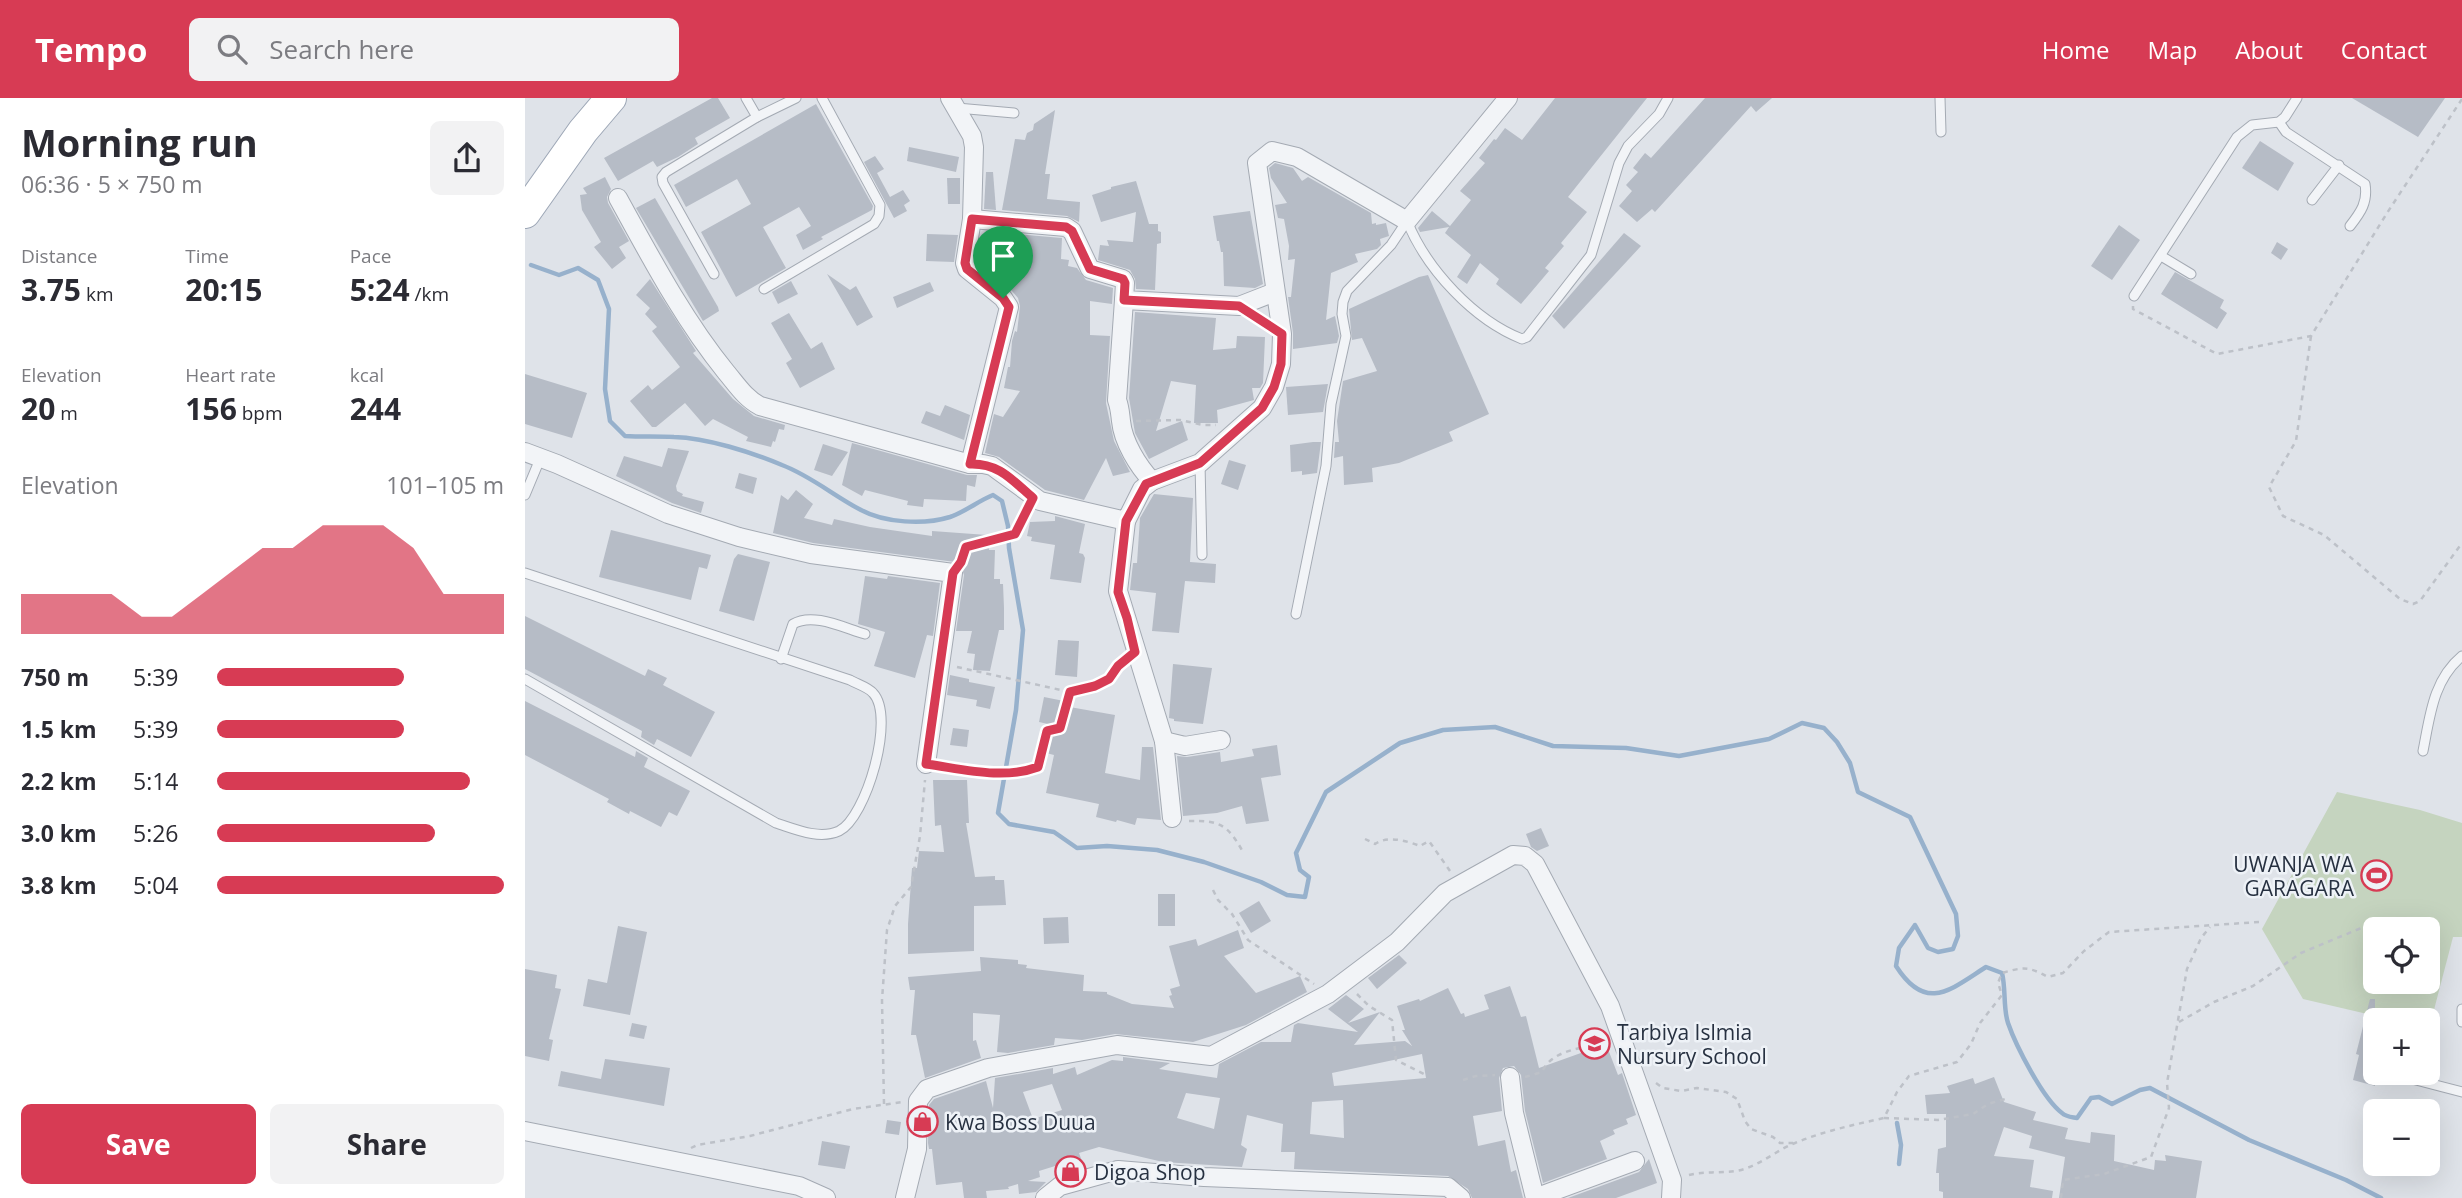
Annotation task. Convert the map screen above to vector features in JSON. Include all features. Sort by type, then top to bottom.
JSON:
[{"type":"main road","points":[[525,213],[583,131],[611,98]]},
{"type":"street","points":[[1172,818],[1164,741],[1118,592],[1126,521],[1142,489],[1152,481],[1200,463],[1262,408],[1274,387],[1281,364],[1282,334],[1257,163],[1272,151],[1297,157],[1408,221],[1507,98]]},
{"type":"street","points":[[953,103],[972,136],[974,147],[972,219],[965,263],[967,269],[1003,298],[1009,307],[970,464]]},
{"type":"street","points":[[618,198],[651,258],[709,351],[747,398],[768,409],[970,464],[992,466],[1033,498],[1126,521]]},
{"type":"street","points":[[972,219],[1066,227],[1072,231],[1090,269],[1123,279],[1125,283],[1119,345],[1120,372],[1116,395],[1122,411],[1121,422],[1134,456],[1152,481]]},
{"type":"street","points":[[1124,300],[1239,306],[1275,292]]},
{"type":"street","points":[[532,456],[557,464],[668,514],[739,537],[811,554],[953,573],[926,764]]},
{"type":"street","points":[[1164,741],[1185,746],[1221,740]]},
{"type":"street","points":[[905,1198],[917,1149],[918,1101],[927,1089],[988,1068],[1117,1045],[1211,1056],[1328,994],[1397,942],[1445,893],[1513,855],[1525,856],[1535,864],[1611,1006],[1670,1193]]},
{"type":"street","points":[[1510,1077],[1514,1113],[1535,1198],[1635,1161]]},
{"type":"street","points":[[525,1131],[799,1186],[826,1198]]},
{"type":"street","points":[[1045,1198],[1118,1170],[1205,1177],[1448,1187],[1461,1198]]},
{"type":"lane","points":[[746,98],[757,117]]},
{"type":"lane","points":[[714,274],[662,177],[757,117],[796,98]]},
{"type":"lane","points":[[764,289],[874,224],[879,216],[880,205],[822,98]]},
{"type":"lane","points":[[1408,221],[1414,237],[1432,263],[1475,311],[1495,327],[1522,339],[1527,337],[1591,255],[1619,163],[1628,146],[1659,114],[1668,98]]},
{"type":"lane","points":[[1940,98],[1941,132]]},
{"type":"lane","points":[[2134,296],[2237,137],[2252,125],[2279,122],[2297,98]]},
{"type":"lane","points":[[953,103],[1014,114]]},
{"type":"lane","points":[[2279,122],[2285,132],[2365,184],[2367,197],[2361,213],[2350,226]]},
{"type":"lane","points":[[2312,201],[2339,165]]},
{"type":"lane","points":[[1296,614],[1326,466],[1331,404],[1346,336],[1343,302],[1347,291],[1391,245],[1408,221]]},
{"type":"lane","points":[[2161,256],[2191,274]]},
{"type":"lane","points":[[525,495],[532,456]]},
{"type":"lane","points":[[1200,463],[1202,555]]},
{"type":"lane","points":[[525,573],[850,680],[873,693],[880,706],[879,754],[853,819],[838,831],[809,834],[776,823],[525,679]]},
{"type":"lane","points":[[781,659],[793,624],[800,620],[812,619],[865,634]]},
{"type":"lane","points":[[2423,751],[2440,681],[2452,664],[2462,656]]},
{"type":"lane","points":[[2462,1009],[2462,1023]]},
{"type":"lane","points":[[2435,1085],[2462,1092]]},
{"type":"path","points":[[2462,99],[2311,336],[2296,441],[2269,487],[2283,516],[2324,535],[2400,599],[2413,604],[2420,601],[2462,544]]},
{"type":"path","points":[[2134,296],[2133,309],[2217,354],[2311,336]]},
{"type":"path","points":[[1121,422],[1172,420],[1203,425],[1244,425]]},
{"type":"path","points":[[953,573],[961,562],[966,547],[1004,538],[1019,530],[1033,498]]},
{"type":"path","points":[[941,663],[1070,692],[1095,686],[1109,679],[1118,666],[1135,652]]},
{"type":"path","points":[[884,1104],[882,1000],[887,930],[895,906],[911,887],[920,836],[926,764],[1010,774],[1020,774],[1038,767],[1047,731],[1060,728],[1070,692]]},
{"type":"path","points":[[1172,818],[1179,821],[1208,820],[1231,831],[1243,852]]},
{"type":"path","points":[[1365,839],[1375,844],[1386,839],[1412,841],[1420,846],[1429,841],[1454,879],[1461,884]]},
{"type":"path","points":[[1213,890],[1248,940],[1328,994]]},
{"type":"path","points":[[1884,1118],[1896,1092],[1909,1076],[1957,1062],[1971,1044],[1979,1023],[2002,995],[1998,983],[2002,973],[2031,968],[2048,977],[2063,973],[2084,951],[2109,932],[2259,922]]},
{"type":"path","points":[[2061,1198],[2063,1180],[2104,1174],[2151,1157],[2169,1108],[2167,1083],[2187,970],[2201,938],[2210,927]]},
{"type":"path","points":[[2179,1022],[2214,1002],[2253,986],[2301,953],[2363,927]]},
{"type":"path","points":[[1344,982],[1369,1006],[1392,1020],[1396,1060],[1424,1074]]},
{"type":"path","points":[[1463,1080],[1489,1074],[1520,1078],[1542,1072],[1547,1063],[1558,1054],[1607,1042],[1617,1044],[1627,1052]]},
{"type":"path","points":[[1652,1080],[1663,1088],[1681,1091],[1697,1088],[1726,1092],[1737,1098],[1745,1121],[1751,1129],[1773,1137],[1780,1143],[1793,1143]]},
{"type":"path","points":[[1670,1193],[1702,1172],[1739,1171],[1793,1143],[1837,1127],[1884,1118],[1938,1120],[1973,1114],[1988,1104],[2005,1099]]},
{"type":"path","points":[[674,1160],[697,1145],[750,1136],[853,1109],[918,1101]]},
{"type":"green space","name":"UWANJA WA GARAGARA","points":[[2337,792],[2420,810],[2462,823],[2462,937],[2453,937],[2440,987],[2440,917],[2363,917],[2363,994],[2438,994],[2434,1008],[2363,1008],[2363,1013],[2303,999],[2262,929]]},
{"type":"building","points":[[712,98],[718,98],[730,118],[695,138],[698,144],[678,157],[657,167],[653,161],[618,181],[604,158]]},
{"type":"building","points":[[1555,98],[1647,98],[1568,197],[1587,212],[1561,243],[1564,246],[1545,268],[1549,271],[1521,304],[1496,284],[1499,279],[1480,263],[1467,284],[1457,277],[1471,255],[1445,233],[1449,227],[1420,232],[1418,228],[1432,211],[1450,226],[1471,200],[1460,191],[1485,163],[1479,158],[1494,139],[1496,140],[1505,128],[1522,140]]},
{"type":"building","points":[[1705,98],[1772,98],[1756,112],[1751,106],[1655,212],[1652,209],[1637,222],[1619,206],[1632,191],[1626,185],[1638,172],[1633,168],[1645,153],[1651,158]]},
{"type":"building","points":[[2352,98],[2445,98],[2418,137]]},
{"type":"building","points":[[816,104],[873,206],[872,210],[821,237],[823,239],[803,250],[796,235],[811,226],[799,207],[763,227],[786,268],[736,297],[701,232],[751,204],[737,179],[686,207],[674,185]]},
{"type":"building","points":[[1055,110],[1045,174],[1050,174],[1047,199],[1080,202],[1079,222],[1067,216],[1002,210],[1015,139],[1025,140],[1034,124]]},
{"type":"building","points":[[2260,141],[2294,163],[2278,191],[2242,168]]},
{"type":"building","points":[[909,147],[959,157],[956,172],[907,161]]},
{"type":"building","points":[[875,156],[884,169],[877,173],[890,197],[903,190],[910,201],[904,205],[907,211],[894,218],[864,162]]},
{"type":"building","points":[[1275,163],[1293,168],[1302,181],[1308,177],[1371,213],[1372,224],[1386,223],[1389,236],[1380,239],[1381,245],[1377,249],[1355,254],[1358,262],[1331,273],[1326,320],[1335,316],[1339,336],[1337,343],[1293,349],[1288,297],[1291,297],[1295,259],[1288,260],[1289,246],[1284,219],[1278,218],[1275,205],[1287,203],[1271,178],[1269,168]]},
{"type":"building","points":[[986,172],[993,172],[996,210],[984,209]]},
{"type":"building","points":[[605,177],[611,189],[607,197],[608,203],[629,241],[619,247],[626,258],[612,269],[594,247],[601,242],[582,210],[580,195],[587,194],[583,188]]},
{"type":"building","points":[[947,178],[960,178],[960,204],[948,204]]},
{"type":"building","points":[[1136,181],[1149,224],[1158,224],[1158,231],[1161,232],[1161,243],[1157,244],[1155,290],[1136,289],[1130,270],[1098,260],[1100,245],[1109,246],[1107,240],[1133,242],[1136,212],[1101,222],[1092,195]]},
{"type":"building","points":[[655,198],[718,307],[719,311],[703,321],[636,208]]},
{"type":"building","points":[[1250,211],[1263,284],[1255,288],[1224,286],[1223,252],[1217,241],[1213,216]]},
{"type":"building","points":[[2119,225],[2140,240],[2112,280],[2091,266]]},
{"type":"building","points":[[991,232],[1062,238],[1061,259],[1069,260],[1068,266],[1077,268],[1086,280],[1113,288],[1112,304],[1090,301],[1090,335],[1110,336],[1106,403],[1114,441],[1130,472],[1113,476],[1106,458],[1084,500],[1045,490],[999,457],[985,453],[994,414],[1003,417],[1020,391],[1004,388],[1020,306],[1018,298],[996,277],[998,259],[989,258]]},
{"type":"building","points":[[1624,233],[1641,246],[1564,329],[1552,316]]},
{"type":"building","points":[[927,234],[958,235],[954,262],[926,261]]},
{"type":"building","points":[[2277,242],[2288,249],[2281,260],[2271,253]]},
{"type":"building","points":[[2175,272],[2224,300],[2220,308],[2227,313],[2217,329],[2161,294]]},
{"type":"building","points":[[827,274],[850,290],[856,286],[873,317],[857,326]]},
{"type":"building","points":[[1428,275],[1489,414],[1449,432],[1453,441],[1399,463],[1372,468],[1373,482],[1344,485],[1343,456],[1334,458],[1335,442],[1339,442],[1337,421],[1343,381],[1377,371],[1362,338],[1352,340],[1349,309]]},
{"type":"building","points":[[650,279],[696,351],[693,353],[733,399],[754,416],[785,425],[784,430],[779,429],[771,447],[746,441],[748,437],[713,419],[705,426],[685,403],[656,427],[652,427],[630,401],[648,385],[652,390],[680,367],[652,331],[657,327],[645,314],[650,308],[636,295]]},
{"type":"building","points":[[791,281],[798,294],[778,304],[772,292]]},
{"type":"building","points":[[930,282],[934,291],[897,308],[893,297]]},
{"type":"building","points":[[1135,312],[1216,318],[1213,350],[1236,348],[1237,336],[1265,337],[1263,383],[1260,388],[1252,388],[1254,400],[1217,410],[1218,423],[1194,423],[1196,385],[1171,381],[1156,431],[1182,421],[1188,440],[1149,459],[1135,433],[1129,398]]},
{"type":"building","points":[[789,313],[811,349],[822,342],[835,369],[800,388],[786,363],[792,359],[771,323]]},
{"type":"building","points":[[525,374],[587,393],[572,438],[525,424]]},
{"type":"building","points":[[1328,384],[1323,412],[1288,415],[1286,387]]},
{"type":"building","points":[[945,405],[970,415],[972,407],[964,440],[921,423],[926,411],[940,416]]},
{"type":"building","points":[[1321,442],[1317,473],[1302,475],[1302,471],[1291,472],[1290,445]]},
{"type":"building","points":[[852,443],[967,475],[977,475],[975,487],[967,485],[966,501],[924,499],[923,507],[907,505],[908,501],[865,490],[862,496],[842,485]]},
{"type":"building","points":[[823,444],[848,452],[832,476],[814,470]]},
{"type":"building","points":[[668,448],[689,451],[676,486],[682,496],[704,502],[701,513],[672,503],[616,476],[624,456],[662,467]]},
{"type":"building","points":[[1229,460],[1246,465],[1238,490],[1221,484]]},
{"type":"building","points":[[739,473],[757,478],[753,494],[735,488]]},
{"type":"building","points":[[796,490],[813,504],[804,518],[832,525],[834,519],[932,536],[932,531],[987,535],[989,550],[995,550],[994,579],[1000,579],[1000,584],[1003,584],[1004,608],[1004,630],[999,630],[990,671],[973,670],[975,654],[967,653],[972,631],[956,631],[964,575],[960,564],[813,543],[773,533],[781,495],[788,500]]},
{"type":"building","points":[[1154,494],[1193,498],[1190,562],[1216,564],[1215,583],[1185,581],[1179,633],[1152,631],[1156,593],[1130,590],[1133,563],[1137,563],[1140,518]]},
{"type":"building","points":[[1055,516],[1085,524],[1079,553],[1085,558],[1081,583],[1050,579],[1055,545],[1031,541],[1032,537],[1027,536],[1030,522],[1055,521]]},
{"type":"building","points":[[611,530],[711,555],[707,569],[699,567],[691,600],[599,577]]},
{"type":"building","points":[[738,554],[770,562],[754,621],[719,611],[734,559]]},
{"type":"building","points":[[865,576],[887,579],[888,576],[940,583],[933,636],[927,635],[915,678],[874,666],[885,632],[858,624]]},
{"type":"building","points":[[525,616],[645,676],[648,669],[667,678],[663,685],[715,712],[691,757],[657,739],[654,745],[641,737],[642,731],[525,669]]},
{"type":"building","points":[[1058,640],[1079,641],[1077,677],[1055,675]]},
{"type":"building","points":[[1173,664],[1212,668],[1203,724],[1169,718]]},
{"type":"building","points":[[950,675],[995,687],[990,709],[976,706],[977,700],[947,695]]},
{"type":"building","points":[[1044,697],[1064,701],[1064,706],[1115,715],[1105,773],[1140,780],[1142,747],[1153,747],[1161,820],[1137,818],[1135,825],[1117,820],[1116,822],[1096,817],[1099,804],[1046,793],[1054,755],[1046,753],[1048,724],[1039,722]]},
{"type":"building","points":[[525,701],[635,757],[636,751],[648,758],[644,767],[690,791],[677,816],[669,812],[661,827],[630,811],[629,814],[607,802],[609,799],[525,755]]},
{"type":"building","points":[[953,728],[969,730],[967,747],[950,745]]},
{"type":"building","points":[[1277,745],[1281,775],[1261,778],[1269,821],[1246,824],[1242,806],[1217,813],[1183,816],[1177,756],[1220,752],[1221,762],[1254,756],[1252,749]]},
{"type":"building","points":[[933,780],[967,780],[969,823],[966,823],[975,877],[995,876],[995,880],[1004,880],[1006,905],[974,906],[974,951],[908,954],[912,868],[917,868],[919,851],[944,852],[941,825],[935,826]]},
{"type":"building","points":[[1541,828],[1549,846],[1537,851],[1531,847],[1526,834]]},
{"type":"building","points":[[1158,894],[1175,894],[1175,926],[1158,926]]},
{"type":"building","points":[[1259,901],[1271,921],[1251,933],[1239,913]]},
{"type":"building","points":[[1068,917],[1069,943],[1044,944],[1043,918]]},
{"type":"building","points":[[618,926],[647,932],[630,1015],[583,1006],[588,979],[607,983]]},
{"type":"building","points":[[1238,930],[1244,948],[1224,956],[1256,993],[1300,976],[1307,992],[1246,1025],[1193,1042],[1115,1034],[1082,1040],[1055,1038],[1054,1045],[1008,1053],[997,1052],[1000,1015],[973,1013],[973,1041],[976,1040],[981,1058],[925,1078],[916,1035],[911,1035],[915,990],[910,990],[908,977],[981,971],[980,957],[1018,960],[1018,964],[1027,965],[1026,968],[1084,975],[1083,991],[1107,992],[1132,1004],[1174,1008],[1169,996],[1172,995],[1170,989],[1180,986],[1169,946],[1196,939],[1198,946]]},
{"type":"building","points":[[1399,955],[1407,963],[1377,989],[1368,978]]},
{"type":"building","points":[[525,969],[557,975],[555,988],[561,989],[549,1039],[553,1040],[549,1061],[525,1056]]},
{"type":"building","points":[[1510,986],[1521,1017],[1526,1016],[1539,1068],[1606,1044],[1618,1075],[1622,1073],[1636,1115],[1626,1119],[1628,1124],[1613,1130],[1615,1134],[1600,1141],[1607,1159],[1543,1183],[1525,1111],[1521,1075],[1514,1066],[1503,1068],[1499,1078],[1502,1111],[1473,1116],[1478,1146],[1505,1140],[1511,1172],[1516,1170],[1523,1198],[1472,1198],[1468,1189],[1448,1176],[1294,1169],[1295,1152],[1281,1152],[1283,1124],[1247,1115],[1241,1145],[1247,1149],[1242,1167],[1163,1162],[1099,1147],[1079,1153],[1083,1164],[1070,1168],[1068,1162],[1039,1171],[1040,1177],[1028,1181],[1046,1182],[1036,1192],[1019,1194],[1018,1184],[1008,1187],[1009,1189],[986,1191],[987,1198],[964,1198],[962,1182],[936,1185],[932,1149],[929,1149],[928,1143],[929,1105],[934,1099],[986,1081],[993,1108],[995,1078],[1053,1068],[1053,1074],[1075,1067],[1077,1075],[1112,1060],[1123,1061],[1123,1057],[1170,1063],[1159,1069],[1217,1078],[1219,1064],[1261,1042],[1291,1042],[1294,1025],[1298,1023],[1358,1032],[1328,1009],[1346,995],[1364,1009],[1348,1023],[1380,1012],[1354,1045],[1405,1041],[1412,1046],[1402,1030],[1405,1030],[1397,1006],[1419,999],[1420,1001],[1448,988],[1465,1017],[1489,1009],[1484,995]],"holes":[[[1422,1054],[1426,1078],[1334,1086],[1332,1073]],[[1052,1084],[1062,1110],[1033,1119],[1023,1092]],[[1186,1093],[1220,1098],[1214,1129],[1177,1118]],[[1343,1100],[1344,1138],[1310,1134],[1312,1102]]]},
{"type":"building","points":[[2370,999],[2375,999],[2375,1008],[2368,1008]]},
{"type":"building","points":[[632,1023],[647,1026],[644,1039],[629,1036]]},
{"type":"building","points":[[2363,1026],[2363,1083],[2353,1080],[2359,1055],[2356,1054]]},
{"type":"building","points":[[605,1059],[670,1068],[664,1106],[558,1086],[561,1071],[601,1079]]},
{"type":"building","points":[[1994,1077],[2004,1102],[2036,1112],[2033,1120],[2068,1128],[2065,1139],[2090,1143],[2091,1132],[2115,1135],[2114,1161],[2154,1170],[2155,1160],[2166,1161],[2165,1155],[2202,1161],[2196,1198],[2059,1198],[2065,1157],[2029,1148],[2032,1136],[2004,1127],[1994,1156],[2034,1160],[2030,1187],[2053,1191],[2052,1198],[1943,1198],[1943,1192],[1939,1191],[1939,1173],[1936,1173],[1938,1149],[1946,1147],[1946,1114],[1927,1114],[1925,1095],[1950,1093],[1947,1086],[1973,1078],[1975,1084]]},
{"type":"building","points":[[887,1120],[901,1122],[899,1135],[885,1133]]},
{"type":"building","points":[[822,1141],[850,1146],[845,1169],[818,1165]]},
{"type":"building","points":[[1649,1159],[1657,1183],[1616,1198],[1568,1198],[1639,1172]]},
{"type":"waterway","points":[[531,265],[559,275],[578,268],[598,280],[609,309],[605,389],[610,421],[625,436],[687,438],[743,451],[793,470],[861,510],[881,518],[917,522],[940,520],[956,515],[993,495],[1002,501],[1023,630],[1016,710],[998,813],[1009,824],[1054,832],[1077,848],[1107,846],[1157,850],[1204,862],[1261,882],[1287,895],[1305,897],[1309,877],[1300,870],[1296,853],[1326,792],[1400,743],[1443,730],[1495,727],[1553,746],[1626,748],[1679,756],[1769,739],[1802,723],[1824,728],[1850,763],[1858,792],[1910,817],[1956,914],[1958,936],[1953,949],[1938,952],[1928,948],[1915,925],[1899,948],[1896,966],[1907,980],[1928,993],[1950,989],[1986,967],[2002,973],[2006,1017],[2012,1033],[2039,1084],[2062,1113],[2077,1118],[2091,1098],[2099,1097],[2112,1104],[2150,1088],[2249,1140],[2346,1180],[2381,1198]]},
{"type":"waterway","points":[[1897,1123],[1901,1145],[1899,1164]]},
{"type":"place","name":"UWANJA WA GARAGARA","points":[[2377,876]]},
{"type":"place","name":"Tarbiya Islmia Nursury School","points":[[1594,1044]]},
{"type":"place","name":"Kwa Boss Duua","points":[[922,1122]]},
{"type":"place","name":"Digoa Shop","points":[[1071,1172]]},
{"type":"route","points":[[972,219],[1066,227],[1072,231],[1086,266],[1094,272],[1123,279],[1124,300],[1239,306],[1282,334],[1281,364],[1274,387],[1262,408],[1200,463],[1152,481],[1142,489],[1126,521],[1118,592],[1135,652],[1118,666],[1109,679],[1095,686],[1070,692],[1060,728],[1047,731],[1044,752],[1038,767],[1020,774],[990,773],[926,764],[953,573],[961,562],[966,547],[979,546],[1015,534],[1033,498],[992,466],[970,464],[1009,307],[1003,298],[967,269],[965,263],[972,219]]}]
